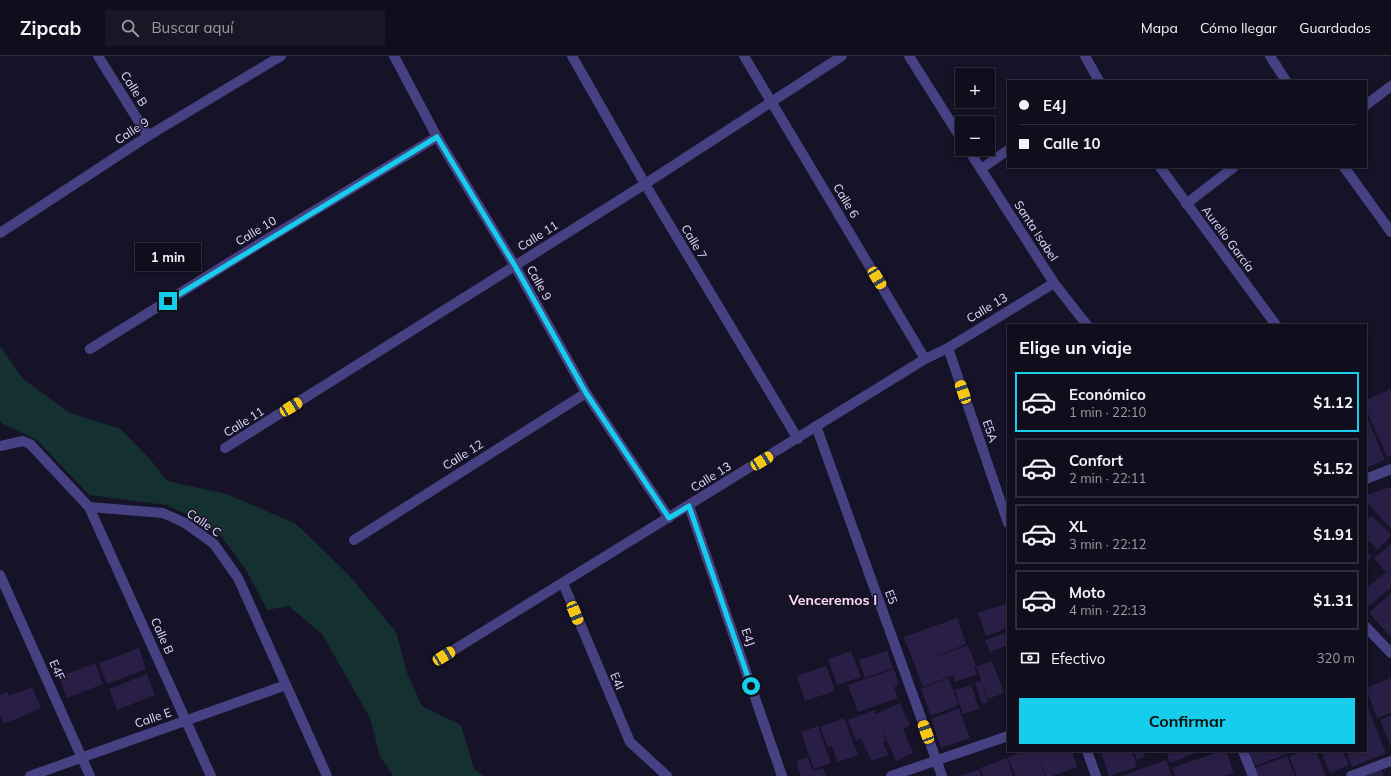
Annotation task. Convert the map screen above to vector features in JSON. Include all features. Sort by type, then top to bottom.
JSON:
[{"type":"street","name":"Calle B","points":[[98,56],[148,136]]},
{"type":"street","name":"Calle 9","points":[[0,233],[148,136],[281,56]]},
{"type":"street","name":"Calle 9","points":[[394,56],[437,137],[515,266],[586,393],[669,518]]},
{"type":"street","name":"Calle 7","points":[[572,56],[645,184],[798,439]]},
{"type":"street","name":"Calle 6","points":[[744,56],[925,359]]},
{"type":"street","name":"Calle 11","points":[[226,448],[773,103],[842,56]]},
{"type":"street","points":[[909,56],[955,129]]},
{"type":"street","points":[[1085,56],[1098,80]]},
{"type":"street","points":[[1270,56],[1285,80]]},
{"type":"street","points":[[1367,103],[1391,86]]},
{"type":"street","name":"Calle 10","points":[[90,349],[437,137]]},
{"type":"street","points":[[981,169],[1007,151]]},
{"type":"street","name":"Santa Isabel","points":[[973,156],[1054,283],[1085,324]]},
{"type":"street","name":"Aurelio García","points":[[1161,168],[1275,324]]},
{"type":"street","points":[[1186,204],[1233,168]]},
{"type":"street","points":[[1345,168],[1391,232]]},
{"type":"street","name":"Calle 13","points":[[444,656],[798,439],[816,426],[925,359],[948,348],[1054,283]]},
{"type":"street","name":"E5A","points":[[948,348],[1007,520]]},
{"type":"street","name":"Calle 12","points":[[354,540],[586,393]]},
{"type":"street","name":"E5","points":[[816,426],[942,776]]},
{"type":"street","points":[[0,446],[23,441],[30,444],[89,507]]},
{"type":"street","points":[[1367,479],[1391,469]]},
{"type":"street","name":"E4J","points":[[689,506],[782,776]]},
{"type":"street","name":"Calle B","points":[[89,507],[211,776]]},
{"type":"street","name":"Calle C","points":[[89,507],[163,513],[185,523],[214,544],[238,578],[327,776]]},
{"type":"street","name":"E4F","points":[[0,575],[90,776]]},
{"type":"street","name":"E4I","points":[[563,583],[630,742],[667,776]]},
{"type":"street","points":[[1367,628],[1391,653]]},
{"type":"street","name":"Calle E","points":[[30,776],[286,685]]},
{"type":"street","points":[[891,776],[1007,736]]},
{"type":"street","points":[[1087,752],[1096,776]]},
{"type":"street","points":[[1243,752],[1252,776]]},
{"type":"street","points":[[1351,776],[1391,761]]},
{"type":"green space","points":[[0,346],[23,379],[70,413],[121,429],[150,459],[167,481],[227,494],[296,524],[349,575],[396,632],[407,673],[422,706],[461,725],[474,769],[484,776],[393,776],[380,756],[370,718],[322,634],[289,606],[267,610],[246,570],[221,536],[195,518],[166,505],[89,495],[37,440],[3,424],[0,421]]},
{"type":"building","points":[[1391,389],[1391,456],[1387,457],[1367,411],[1367,400]]},
{"type":"building","points":[[1367,417],[1385,460],[1367,468]]},
{"type":"building","points":[[1391,487],[1391,529],[1367,502],[1367,495]]},
{"type":"building","points":[[1371,515],[1391,534],[1391,536],[1378,550],[1367,539],[1367,519]]},
{"type":"building","points":[[1391,544],[1391,588],[1367,607],[1367,587],[1386,572],[1374,558]]},
{"type":"building","points":[[1367,552],[1372,557],[1367,562]]},
{"type":"building","points":[[1391,593],[1391,635],[1390,636],[1369,613]]},
{"type":"building","points":[[1007,603],[1007,628],[986,636],[978,613]]},
{"type":"building","points":[[957,618],[966,644],[921,663],[968,645],[976,666],[974,667],[977,674],[955,682],[953,675],[923,687],[904,637]]},
{"type":"building","points":[[1007,632],[1007,645],[990,652],[985,640]]},
{"type":"building","points":[[139,648],[146,669],[107,684],[99,663]]},
{"type":"building","points":[[851,651],[861,677],[837,685],[828,659]]},
{"type":"building","points":[[887,651],[893,668],[865,678],[859,660]]},
{"type":"building","points":[[992,661],[1004,693],[988,699],[976,667]]},
{"type":"building","points":[[95,663],[103,684],[67,698],[59,677]]},
{"type":"building","points":[[826,666],[835,691],[805,701],[797,676]]},
{"type":"building","points":[[894,669],[899,685],[894,687],[898,698],[858,712],[848,685]]},
{"type":"building","points":[[147,674],[155,695],[117,710],[109,689]]},
{"type":"building","points":[[948,678],[959,705],[931,716],[921,689]]},
{"type":"building","points":[[1391,678],[1391,713],[1377,718],[1367,688]]},
{"type":"building","points":[[981,681],[988,702],[982,704],[975,683]]},
{"type":"building","points":[[971,685],[979,709],[963,714],[955,690]]},
{"type":"building","points":[[32,687],[41,708],[4,724],[0,714],[0,695],[7,692],[9,696]]},
{"type":"building","points":[[900,703],[910,725],[903,729],[913,753],[896,761],[881,727],[886,741],[883,742],[888,755],[872,761],[861,739],[856,741],[848,720],[874,710],[876,714]]},
{"type":"building","points":[[1367,706],[1386,753],[1352,767],[1346,752],[1367,752]]},
{"type":"building","points":[[959,708],[970,738],[941,748],[931,719]]},
{"type":"building","points":[[1391,715],[1391,746],[1380,720]]},
{"type":"building","points":[[844,718],[858,755],[837,762],[832,746],[828,748],[820,727]]},
{"type":"building","points":[[818,726],[831,763],[814,769],[801,732]]},
{"type":"building","points":[[1022,752],[1072,752],[1077,767],[1052,776],[1046,776],[1039,757],[1045,776],[1015,776],[1008,757]]},
{"type":"building","points":[[1101,752],[1132,752],[1137,767],[1109,776]]},
{"type":"building","points":[[1134,752],[1143,752],[1145,757],[1137,760]]},
{"type":"building","points":[[1166,752],[1198,752],[1170,763]]},
{"type":"building","points":[[1218,752],[1226,752],[1234,773],[1224,776],[1175,776],[1172,768]]},
{"type":"building","points":[[1249,752],[1292,752],[1255,766]]},
{"type":"building","points":[[1299,752],[1316,752],[1326,776],[1297,776],[1289,756]]},
{"type":"building","points":[[1321,752],[1343,752],[1349,765],[1330,773]]},
{"type":"building","points":[[1287,756],[1295,776],[1258,776],[1255,768]]},
{"type":"building","points":[[808,757],[813,771],[823,768],[826,776],[801,776],[796,761]]},
{"type":"building","points":[[1007,758],[1013,776],[983,776],[980,768]]},
{"type":"building","points":[[1166,760],[1172,776],[1121,776]]},
{"type":"building","points":[[979,769],[981,776],[960,776]]},
{"type":"building","points":[[1381,770],[1384,776],[1366,776]]},
{"type":"district","name":"Venceremos I","points":[[833,600]]},
{"type":"route","points":[[168,301],[437,137],[515,266],[586,393],[669,518],[689,506],[751,686]]}]
